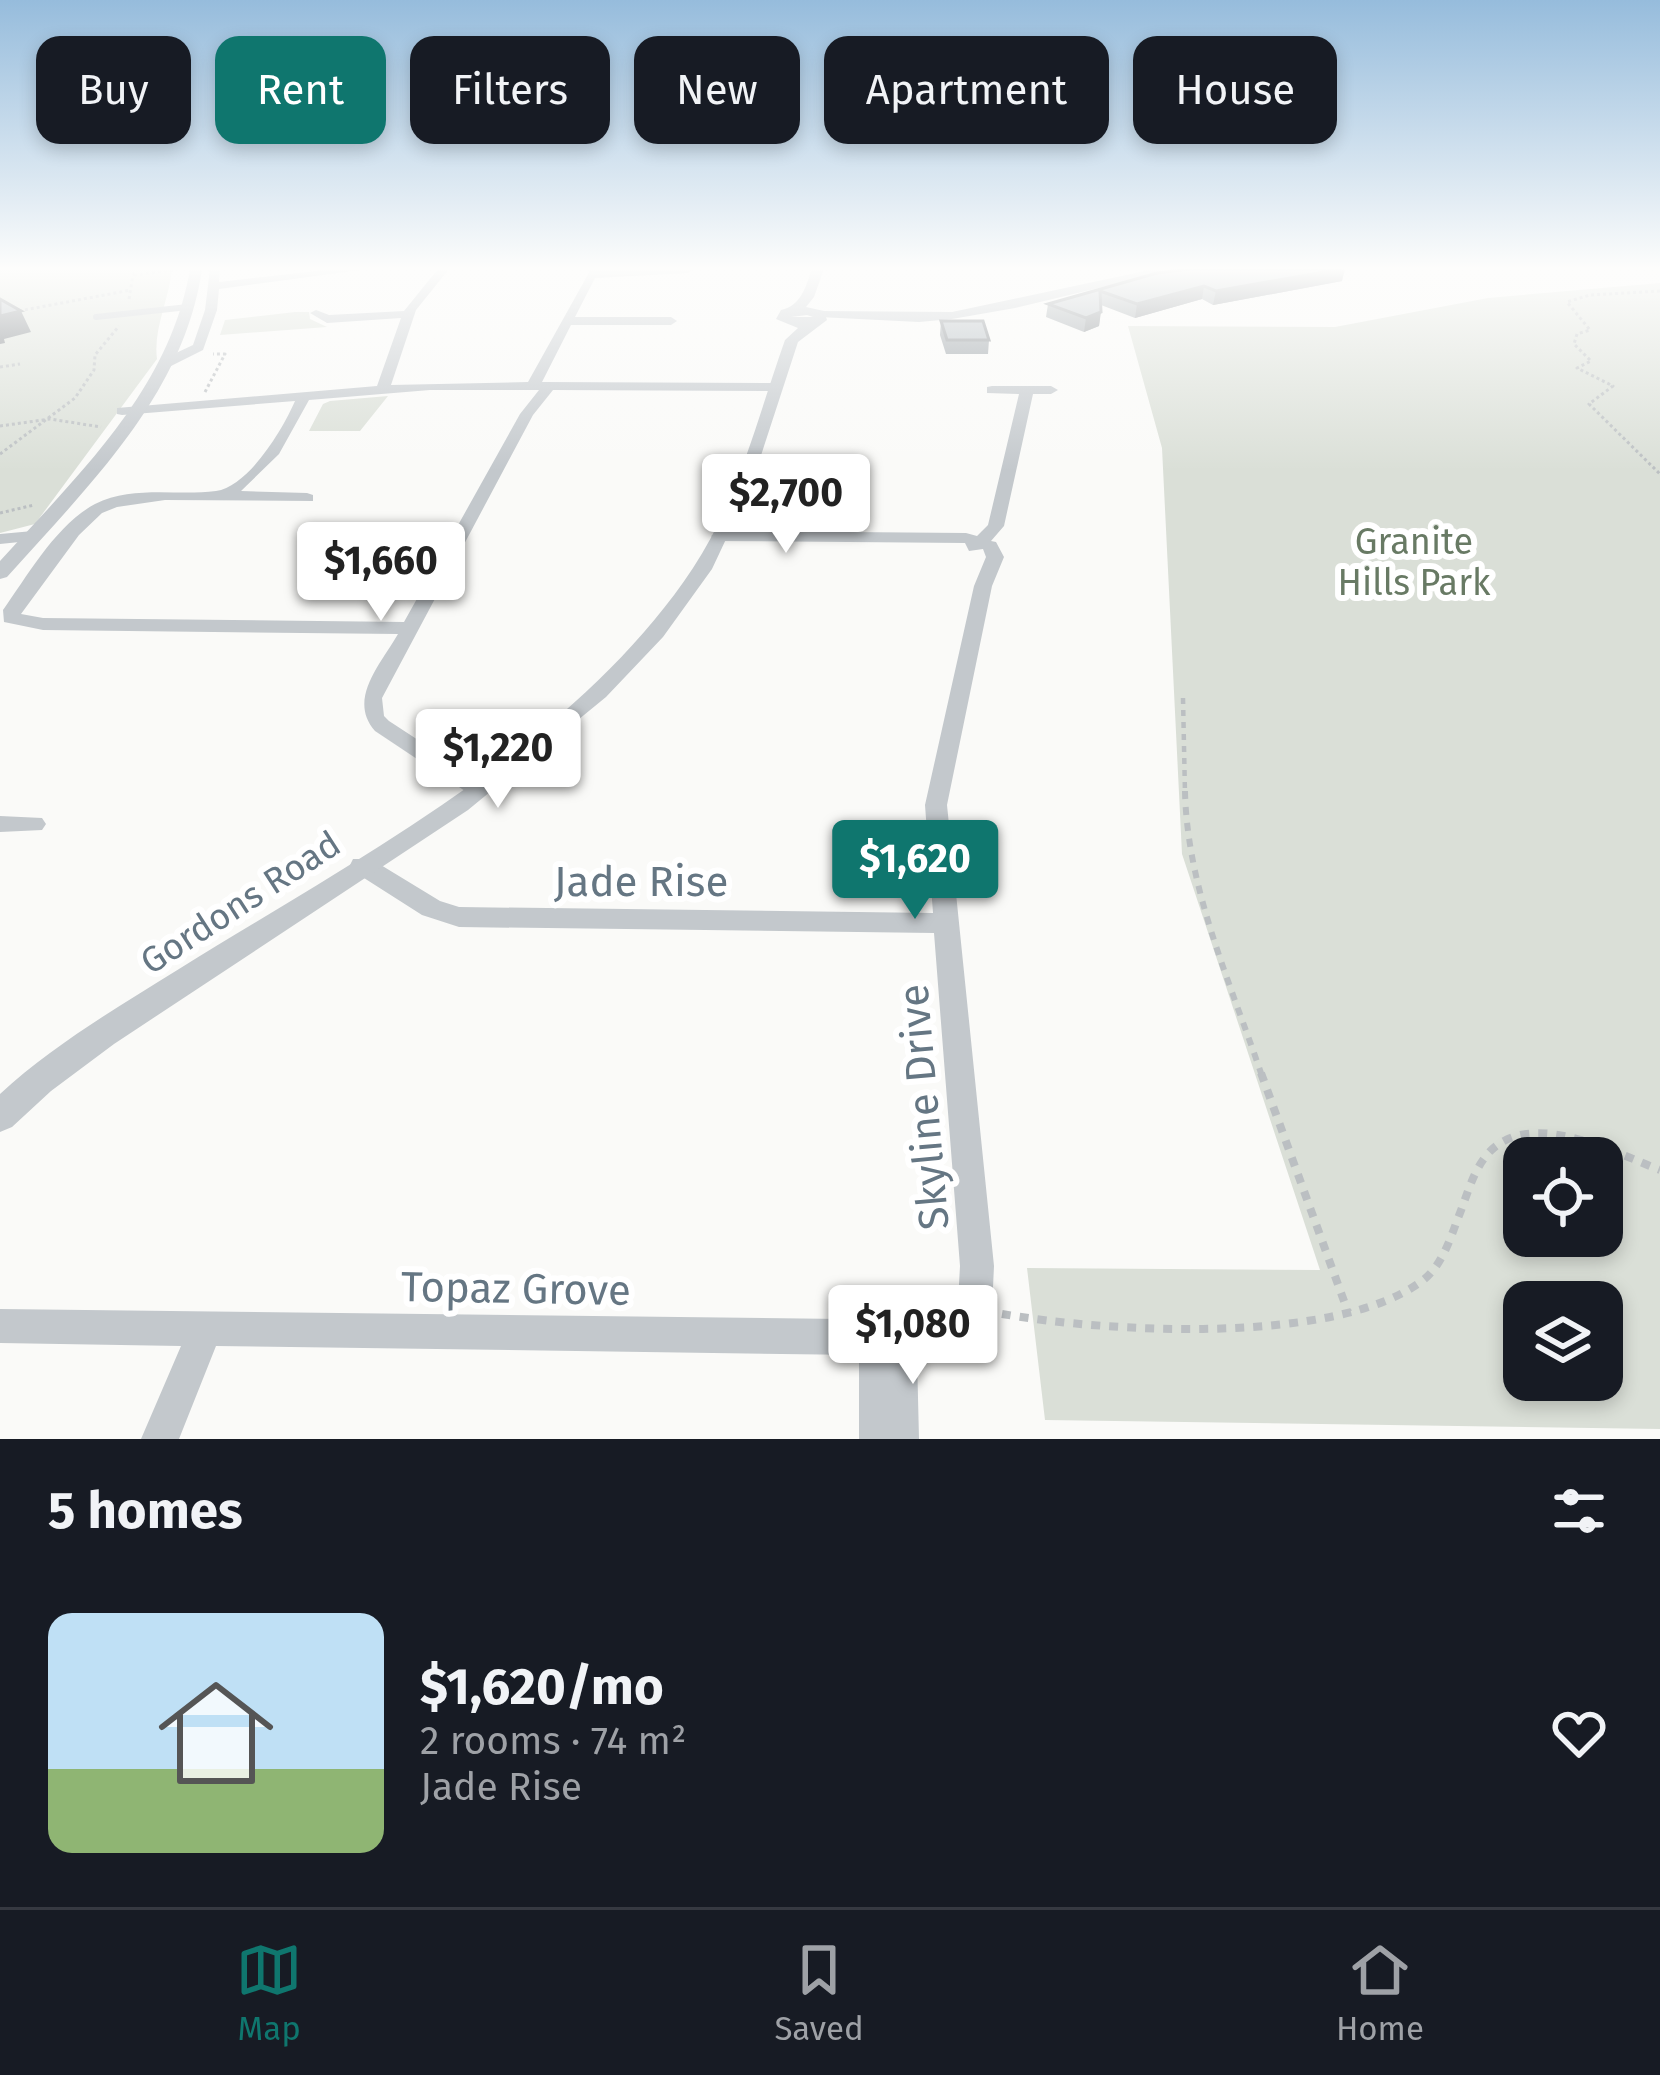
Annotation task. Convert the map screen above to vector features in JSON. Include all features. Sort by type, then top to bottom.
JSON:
[{"type":"street","points":[[0,573],[134,410],[164,364],[176,336]]},
{"type":"street","points":[[164,364],[199,347],[202,336]]},
{"type":"street","points":[[383,389],[401,336]]},
{"type":"street","points":[[476,788],[374,717],[372,698],[527,413],[543,360],[557,336]]},
{"type":"street","name":"Gordons Road","points":[[0,1116],[73,1055],[476,788],[579,707],[643,644],[700,572],[721,531],[797,336]]},
{"type":"street","points":[[72,490],[111,426],[134,410],[383,389],[775,387]]},
{"type":"street","points":[[992,390],[1051,390]]},
{"type":"street","points":[[721,531],[979,544],[996,526],[1027,390]]},
{"type":"street","points":[[226,494],[287,434],[304,395]]},
{"type":"street","points":[[307,498],[226,494],[132,498],[99,507],[20,599],[11,618],[43,624],[410,628]]},
{"type":"street","points":[[0,539],[33,536]]},
{"type":"street","name":"Skyline Drive","points":[[975,1308],[977,1266],[935,805],[983,586],[979,544]]},
{"type":"street","points":[[0,824],[34,824]]},
{"type":"street","name":"Jade Rise","points":[[370,860],[383,881],[444,915],[946,923]]},
{"type":"street","name":"Topaz Grove","points":[[0,1326],[942,1336],[959,1330],[975,1308]]},
{"type":"street","points":[[160,1439],[206,1329]]},
{"type":"street","points":[[878,1439],[887,1337]]},
{"type":"street","points":[[887,1337],[900,1439]]},
{"type":"path","points":[[0,454],[72,402],[95,370],[95,355],[113,336]]},
{"type":"path","points":[[1576,336],[1574,344],[1591,361],[1577,368],[1613,386],[1589,404],[1660,474]]},
{"type":"path","points":[[0,367],[20,364]]},
{"type":"path","points":[[0,426],[50,419],[111,426]]},
{"type":"path","points":[[1183,698],[1186,838],[1194,873],[1296,1178],[1348,1312]]},
{"type":"path","points":[[975,1308],[1060,1327],[1243,1324],[1348,1312],[1393,1298],[1422,1281],[1442,1257],[1480,1165],[1490,1150],[1505,1142],[1522,1135],[1562,1138],[1660,1170]]},
{"type":"green space","points":[[0,336],[157,336],[157,359],[35,524],[0,533]]},
{"type":"green space","name":"Granite Hills Park","points":[[1131,336],[1660,336],[1660,1429],[1045,1420],[1027,1268],[1320,1270],[1182,854],[1162,448]]},
{"type":"green space","points":[[388,396],[360,431],[309,431],[323,404]]},
{"type":"building","points":[[946,336],[988,336],[989,340],[947,340]]}]
